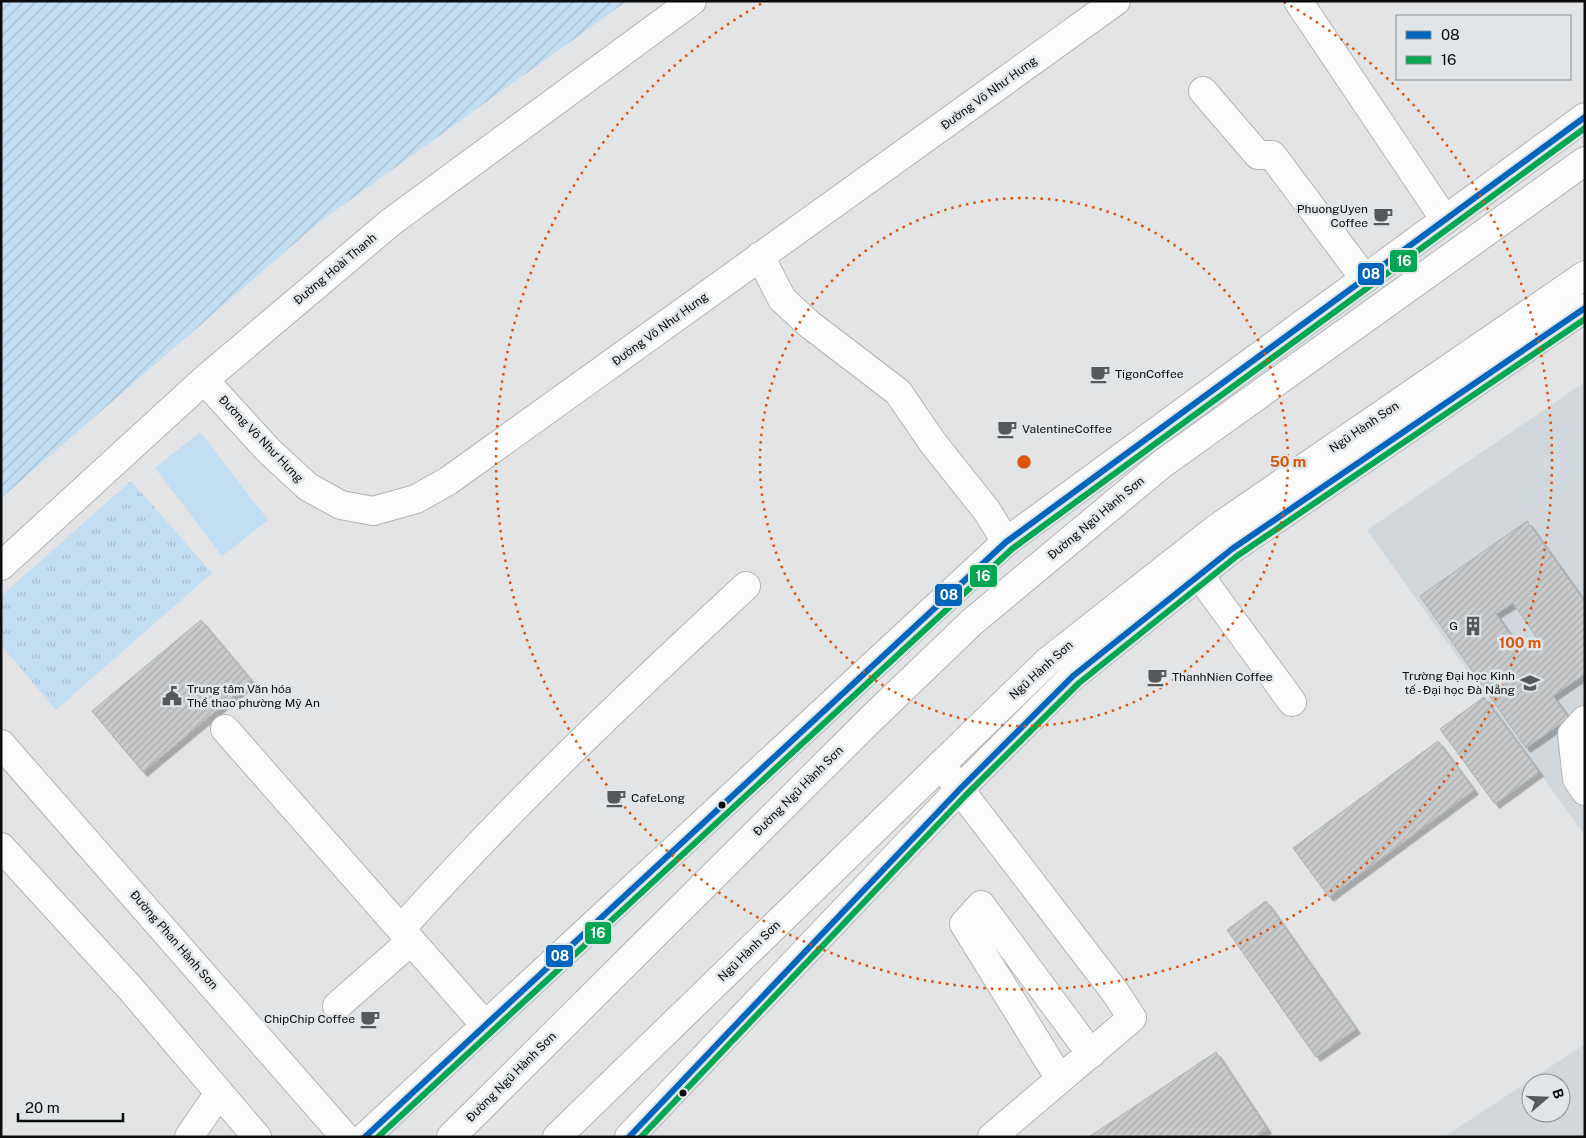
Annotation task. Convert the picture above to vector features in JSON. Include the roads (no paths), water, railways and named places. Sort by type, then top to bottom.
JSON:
[{"type":"main road","name":"Đường Hoài Thanh","points":[[1,566],[204,380],[391,222],[692,1]]},
{"type":"main road","name":"Đường Võ Như Hưng","points":[[204,380],[269,451],[308,487],[341,505],[373,511],[416,499],[448,481],[1116,1]]},
{"type":"main road","points":[[1298,1],[1445,220]]},
{"type":"main road","points":[[1203,91],[1258,155],[1272,155],[1365,279]]},
{"type":"main road","points":[[365,1137],[1006,542],[1585,117]]},
{"type":"main road","name":"Đường Ngũ Hành Sơn","points":[[451,1137],[873,717],[972,622],[1162,464],[1585,161]]},
{"type":"main road","points":[[760,256],[782,299],[809,324],[898,392],[932,443],[987,511],[1006,542]]},
{"type":"main road","name":"Ngũ Hành Sơn","points":[[557,1137],[1048,661],[1217,528],[1585,275]]},
{"type":"main road","name":"Ngũ Hành Sơn","points":[[629,1137],[960,790],[1073,676],[1232,549],[1585,308]]},
{"type":"main road","points":[[1198,575],[1292,702]]},
{"type":"main road","points":[[337,1006],[406,935],[460,863],[617,706],[746,586]]},
{"type":"main road","points":[[1585,720],[1572,734],[1577,779],[1585,791]]},
{"type":"main road","points":[[224,729],[485,1025]]},
{"type":"main road","name":"Đường Phan Hành Sơn","points":[[1,744],[345,1137]]},
{"type":"main road","points":[[941,765],[1110,984],[1132,1018],[992,1137]]},
{"type":"main road","points":[[1,847],[130,988],[257,1137]]},
{"type":"main road","points":[[1060,1079],[964,924],[981,905],[1091,1054]]},
{"type":"main road","points":[[189,1137],[219,1093]]},
{"type":"place","name":"PhuongUyen Coffee","points":[[1383,216]]},
{"type":"place","name":"TigonCoffee","points":[[1100,374]]},
{"type":"place","name":"ValentineCoffee","points":[[1007,429]]},
{"type":"place","name":"G","points":[[1473,626]]},
{"type":"place","name":"ThanhNien Coffee","points":[[1157,677]]},
{"type":"place","name":"Trường Đại học Kinh tế - Đại học Đà Nẵng","points":[[1530,683]]},
{"type":"place","name":"Trung tâm Văn hóa Thể thao phường Mỹ An","points":[[172,696]]},
{"type":"place","name":"CafeLong","points":[[616,798]]},
{"type":"place","name":"ChipChip Coffee","points":[[370,1019]]}]
